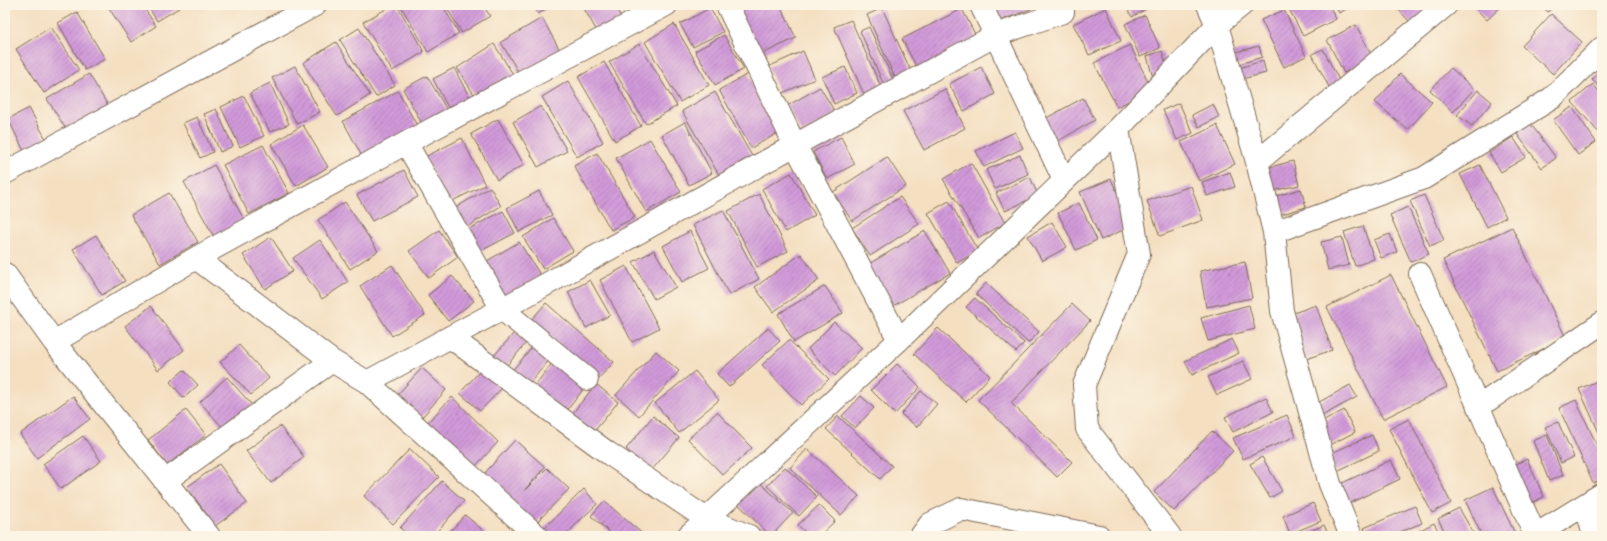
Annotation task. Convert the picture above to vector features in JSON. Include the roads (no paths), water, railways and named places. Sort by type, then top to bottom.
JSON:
[{"type":"street","points":[[5,173],[315,5]]},
{"type":"street","points":[[54,342],[196,258],[406,143],[666,5]]},
{"type":"street","points":[[727,5],[795,145],[899,340]]},
{"type":"street","points":[[981,5],[1064,180]]},
{"type":"street","points":[[1208,5],[1217,25],[1257,162],[1274,232],[1282,311],[1330,484],[1351,536]]},
{"type":"street","points":[[688,536],[705,518],[899,340],[1118,129],[1217,25],[1242,5]]},
{"type":"street","points":[[1257,162],[1446,5]]},
{"type":"street","points":[[367,382],[502,309],[795,145],[996,35],[1063,12]]},
{"type":"street","points":[[1274,232],[1424,178],[1552,98],[1602,48]]},
{"type":"street","points":[[1118,129],[1139,254],[1084,385],[1087,429],[1170,536]]},
{"type":"street","points":[[406,143],[502,309],[587,379]]},
{"type":"street","points":[[196,258],[332,360],[367,382],[537,536]]},
{"type":"street","points":[[5,274],[54,342],[209,536]]},
{"type":"street","points":[[1420,274],[1535,536],[1594,500]]},
{"type":"street","points":[[1478,407],[1602,323]]},
{"type":"street","points":[[450,337],[608,453],[705,518],[749,536]]},
{"type":"street","points":[[165,481],[332,360]]},
{"type":"street","points":[[1594,500],[1594,536]]},
{"type":"street","points":[[920,536],[930,524],[961,509],[1099,536]]}]
